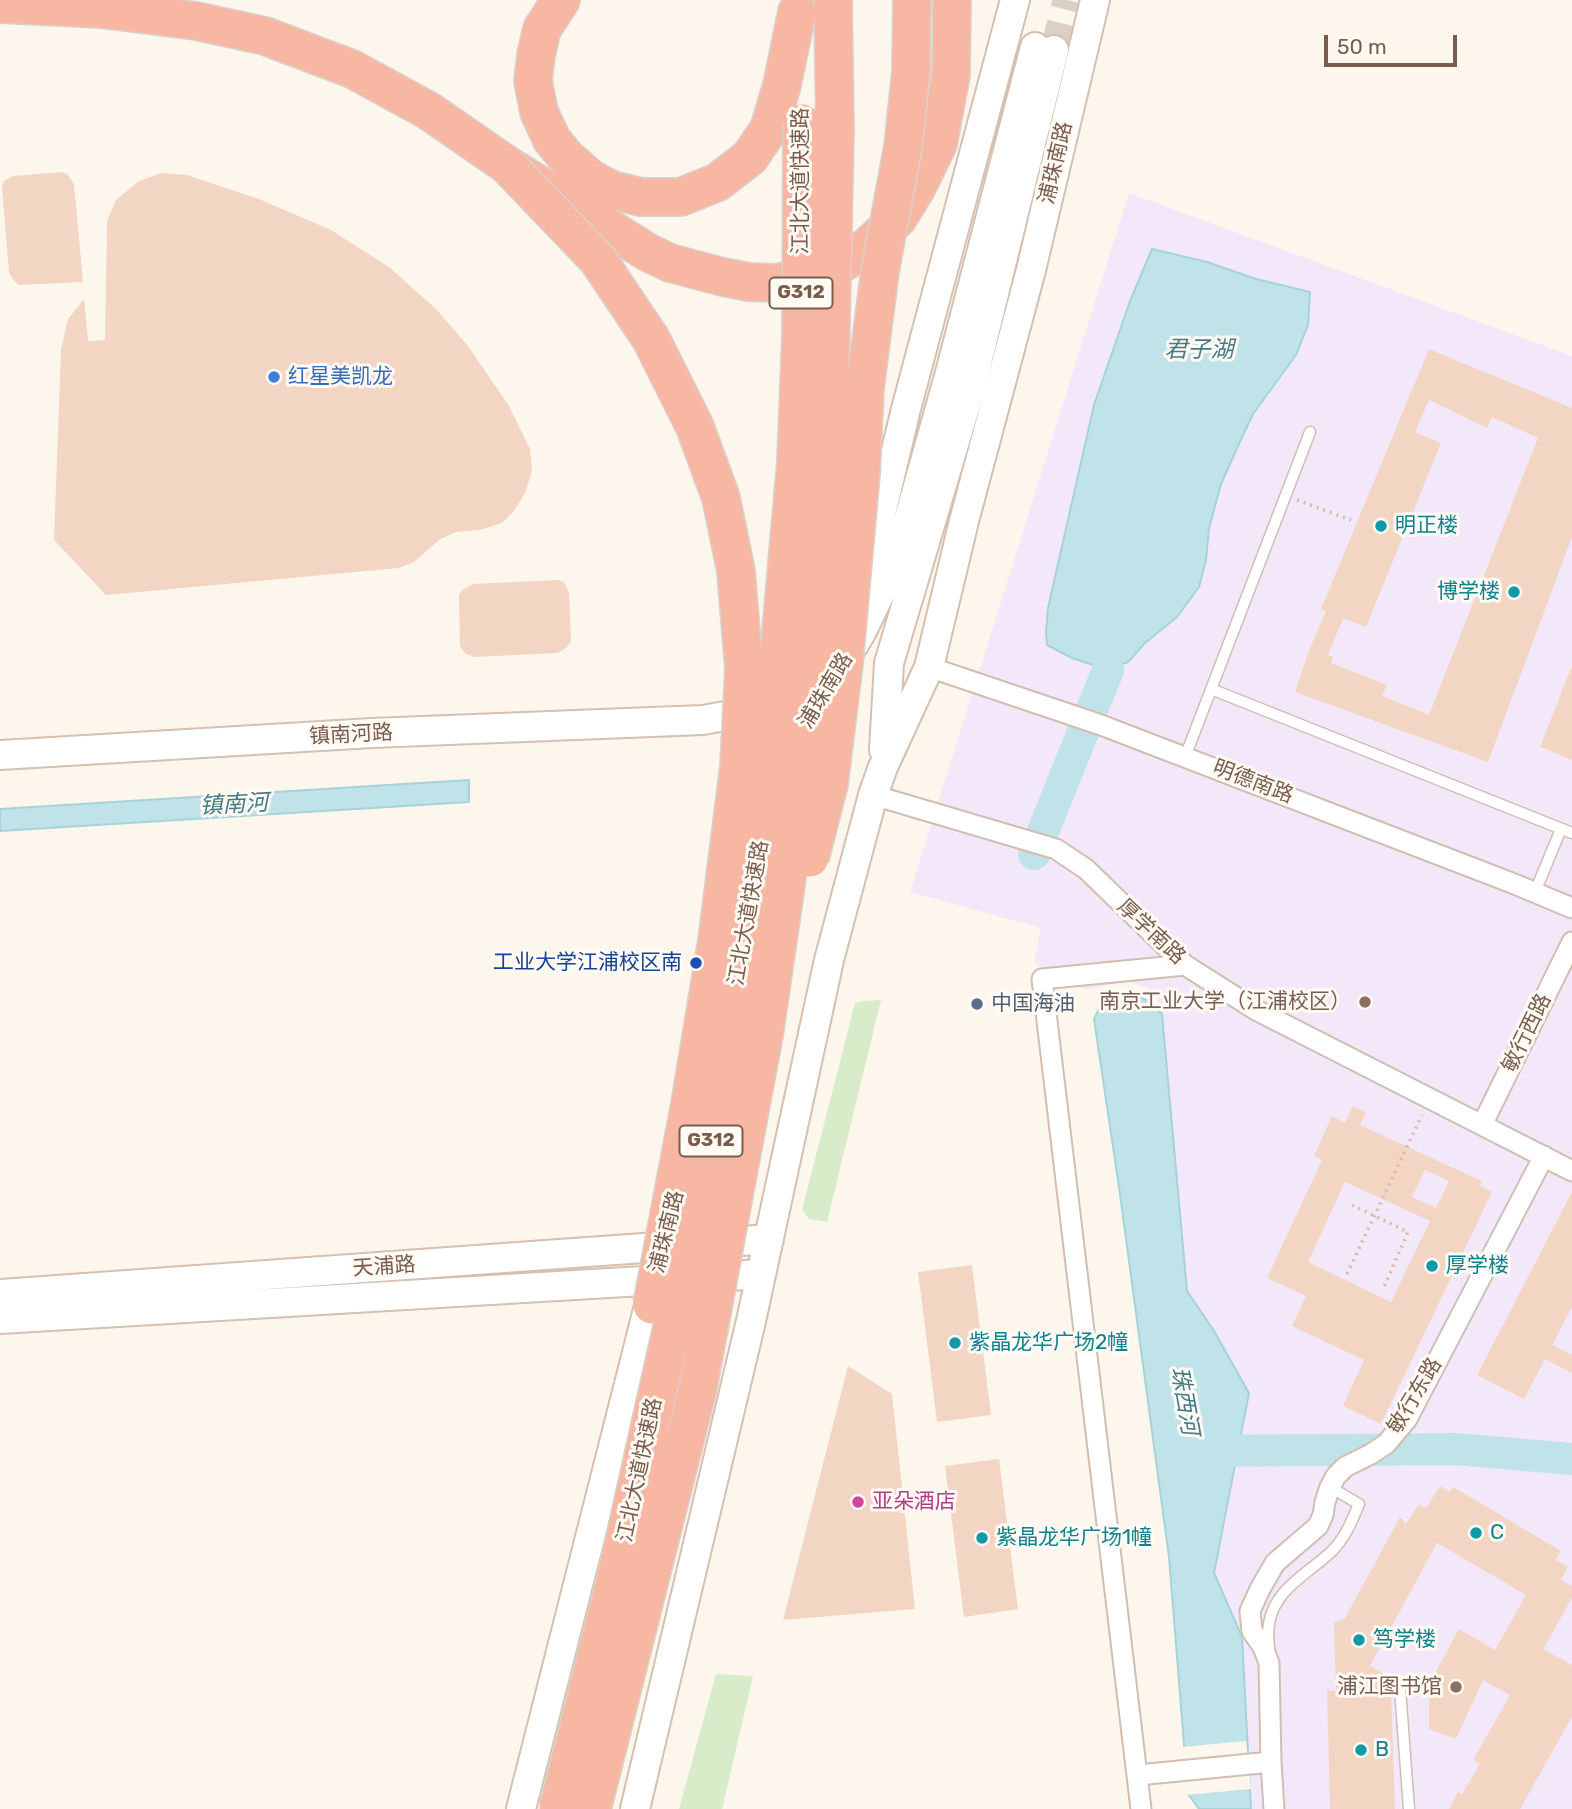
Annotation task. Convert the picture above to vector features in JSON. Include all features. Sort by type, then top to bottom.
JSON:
[{"type":"highway","points":[[561,0],[542,29],[536,55],[533,81],[538,112],[552,140],[590,179],[612,190],[641,197],[681,197],[718,182],[750,157],[769,129],[782,85],[797,6]]},
{"type":"highway","name":"江北大道快速路","points":[[592,1809],[697,1392],[764,1035],[800,788],[817,639],[828,463],[835,129],[833,0]]},
{"type":"highway","points":[[764,1035],[829,784],[844,663],[860,487],[865,388],[880,271],[903,147],[910,85],[912,0]]},
{"type":"highway","points":[[0,4],[101,9],[195,22],[265,36],[352,69],[429,111],[507,166],[649,253],[670,263],[749,282],[777,283],[813,275],[841,264],[867,247],[898,218],[938,144],[951,75],[952,0]]},
{"type":"highway","name":"江北大道快速路","points":[[558,1809],[616,1578],[706,1175],[763,836],[797,449],[802,150],[797,6]]},
{"type":"highway","points":[[507,166],[598,260],[651,338],[695,427],[721,498],[736,571],[744,669],[739,767],[717,941],[690,1104],[634,1397],[616,1578]]},
{"type":"street","name":"浦珠南路","points":[[862,631],[876,534],[906,409],[1015,0]]},
{"type":"street","name":"浦珠南路","points":[[635,1809],[769,1239],[829,960],[873,795],[929,667],[964,521],[1031,270],[1095,0]]},
{"type":"street","name":"浦珠南路","points":[[521,1809],[569,1628],[785,758],[862,631],[898,557],[1045,48],[971,387],[889,663],[883,767]]},
{"type":"street","name":"明德南路","points":[[929,667],[1101,725],[1347,818],[1572,908]]},
{"type":"street","name":"镇南河路","points":[[0,755],[372,733],[703,720],[822,698]]},
{"type":"street","points":[[703,720],[785,758]]},
{"type":"street","name":"厚学南路","points":[[873,795],[1056,849],[1086,869],[1185,965],[1256,1010],[1572,1171]]},
{"type":"street","name":"敏行西路","points":[[1482,1125],[1572,942]]},
{"type":"street","points":[[1142,1809],[1042,979],[1185,965]]},
{"type":"street","name":"敏行东路","points":[[1274,1809],[1269,1662],[1252,1630],[1250,1611],[1275,1563],[1318,1526],[1336,1476],[1345,1467],[1386,1444],[1407,1419],[1544,1156]]},
{"type":"street","name":"天浦路","points":[[0,1294],[769,1239]]},
{"type":"street","points":[[0,1319],[761,1274]]},
{"type":"street","points":[[1138,1775],[1271,1762]]},
{"type":"lane","points":[[1185,757],[1310,432]]},
{"type":"lane","points":[[1211,689],[1572,833]]},
{"type":"lane","points":[[1535,892],[1562,829]]},
{"type":"lane","points":[[1269,1662],[1268,1625],[1273,1607],[1284,1590],[1333,1550],[1345,1536],[1360,1504],[1330,1487]]},
{"type":"lane","points":[[1400,1689],[1409,1809]]},
{"type":"path","points":[[1286,496],[1351,520]]},
{"type":"path","points":[[1347,1274],[1430,1098]]},
{"type":"path","points":[[1352,1205],[1408,1232],[1383,1289]]},
{"type":"shaded area","name":"南京工业大学（江浦校区）","points":[[1129,193],[1572,356],[1572,1809],[1251,1809],[1242,1637],[1214,1573],[1249,1393],[1214,1331],[1187,1291],[1162,1014],[1155,991],[1129,981],[1086,990],[1034,963],[1041,928],[910,892]]},
{"type":"green space","points":[[881,1000],[827,1222],[809,1219],[802,1210],[855,1003]]},
{"type":"green space","points":[[716,1674],[753,1676],[722,1809],[679,1809]]},
{"type":"water","name":"君子湖","points":[[1152,249],[1310,292],[1308,325],[1296,355],[1253,414],[1221,484],[1209,528],[1206,560],[1199,587],[1177,617],[1145,643],[1128,662],[1108,670],[1072,658],[1047,645],[1048,608],[1094,405],[1130,301]]},
{"type":"water","name":"镇南河","points":[[469,780],[469,802],[0,831],[0,809]]},
{"type":"water","name":"珠西河","points":[[1129,993],[1149,1001],[1162,1014],[1187,1291],[1214,1331],[1249,1393],[1214,1573],[1242,1637],[1251,1809],[1199,1809],[1188,1794],[1169,1557],[1094,1019],[1103,1001]]},
{"type":"pier","points":[[1246,1741],[1251,1789],[1185,1795],[1182,1747]]},
{"type":"building","points":[[63,172],[74,184],[83,282],[19,285],[9,272],[2,187],[4,181],[13,176]]},
{"type":"building","name":"红星美凯龙","points":[[162,173],[187,175],[259,199],[331,230],[389,267],[436,309],[468,346],[509,406],[530,449],[532,471],[525,493],[514,511],[502,523],[480,530],[456,532],[439,540],[414,562],[399,568],[106,595],[54,540],[61,349],[68,319],[84,299],[88,341],[105,340],[107,221],[116,200],[139,181]]},
{"type":"building","name":"博学楼","points":[[1429,349],[1572,408],[1572,537],[1488,762],[1295,692],[1326,611],[1321,609]],"holes":[[[1429,400],[1487,428],[1492,417],[1538,438],[1429,715],[1382,696],[1387,685],[1331,663],[1333,656],[1328,655],[1343,618],[1366,627],[1441,443],[1415,432]]]},
{"type":"building","points":[[558,580],[564,582],[569,592],[571,641],[567,647],[558,653],[474,657],[465,653],[460,646],[459,594],[464,589],[473,584]]},
{"type":"building","points":[[1572,668],[1572,760],[1540,747]]},
{"type":"building","name":"厚学楼","points":[[1353,1106],[1366,1112],[1360,1125],[1482,1181],[1480,1186],[1492,1192],[1381,1424],[1343,1406],[1364,1360],[1292,1326],[1306,1296],[1267,1278],[1322,1160],[1314,1156],[1332,1116],[1345,1123]],"holes":[[[1425,1170],[1449,1181],[1436,1208],[1412,1197]],[[1345,1182],[1430,1221],[1391,1302],[1308,1262]]]},
{"type":"building","points":[[1572,1192],[1572,1307],[1552,1345],[1572,1355],[1572,1373],[1545,1359],[1524,1399],[1477,1375]]},
{"type":"building","name":"紫晶龙华广场2幢","points":[[972,1265],[991,1415],[937,1422],[918,1272]]},
{"type":"building","name":"亚朵酒店","points":[[848,1366],[892,1394],[915,1609],[783,1620]]},
{"type":"building","name":"紫晶龙华广场1幢","points":[[999,1459],[1018,1609],[964,1617],[945,1466]]},
{"type":"building","name":"笃学楼","points":[[1440,1486],[1450,1492],[1453,1487],[1561,1551],[1556,1560],[1568,1567],[1561,1580],[1572,1586],[1572,1598],[1543,1649],[1572,1665],[1572,1717],[1520,1809],[1449,1809],[1458,1792],[1462,1794],[1480,1764],[1473,1760],[1510,1695],[1483,1680],[1456,1739],[1429,1729],[1429,1697],[1435,1673],[1459,1629],[1495,1650],[1526,1595],[1437,1543],[1370,1666],[1383,1673],[1384,1690],[1391,1688],[1395,1809],[1330,1809],[1327,1690],[1336,1691],[1334,1623],[1345,1618],[1400,1517],[1406,1524],[1419,1504],[1426,1508]]},
{"type":"waterway","points":[[1034,854],[1108,670]]},
{"type":"waterway","points":[[1196,1451],[1456,1449],[1572,1459]]},
{"type":"tunnel","points":[[1054,50],[1067,0]]},
{"type":"place","name":"红星美凯龙","points":[[274,377]]},
{"type":"place","name":"明正楼","points":[[1381,526]]},
{"type":"place","name":"博学楼","points":[[1514,592]]},
{"type":"place","name":"工业大学江浦校区南","points":[[696,963]]},
{"type":"place","name":"南京工业大学（江浦校区）","points":[[1365,1002]]},
{"type":"place","name":"中国海油","points":[[977,1004]]},
{"type":"place","name":"厚学楼","points":[[1432,1266]]},
{"type":"place","name":"紫晶龙华广场2幢","points":[[955,1343]]},
{"type":"place","name":"亚朵酒店","points":[[858,1502]]},
{"type":"place","name":"C","points":[[1476,1533]]},
{"type":"place","name":"紫晶龙华广场1幢","points":[[982,1538]]},
{"type":"place","name":"笃学楼","points":[[1359,1640]]},
{"type":"place","name":"浦江图书馆","points":[[1456,1687]]},
{"type":"place","name":"B","points":[[1361,1750]]}]
